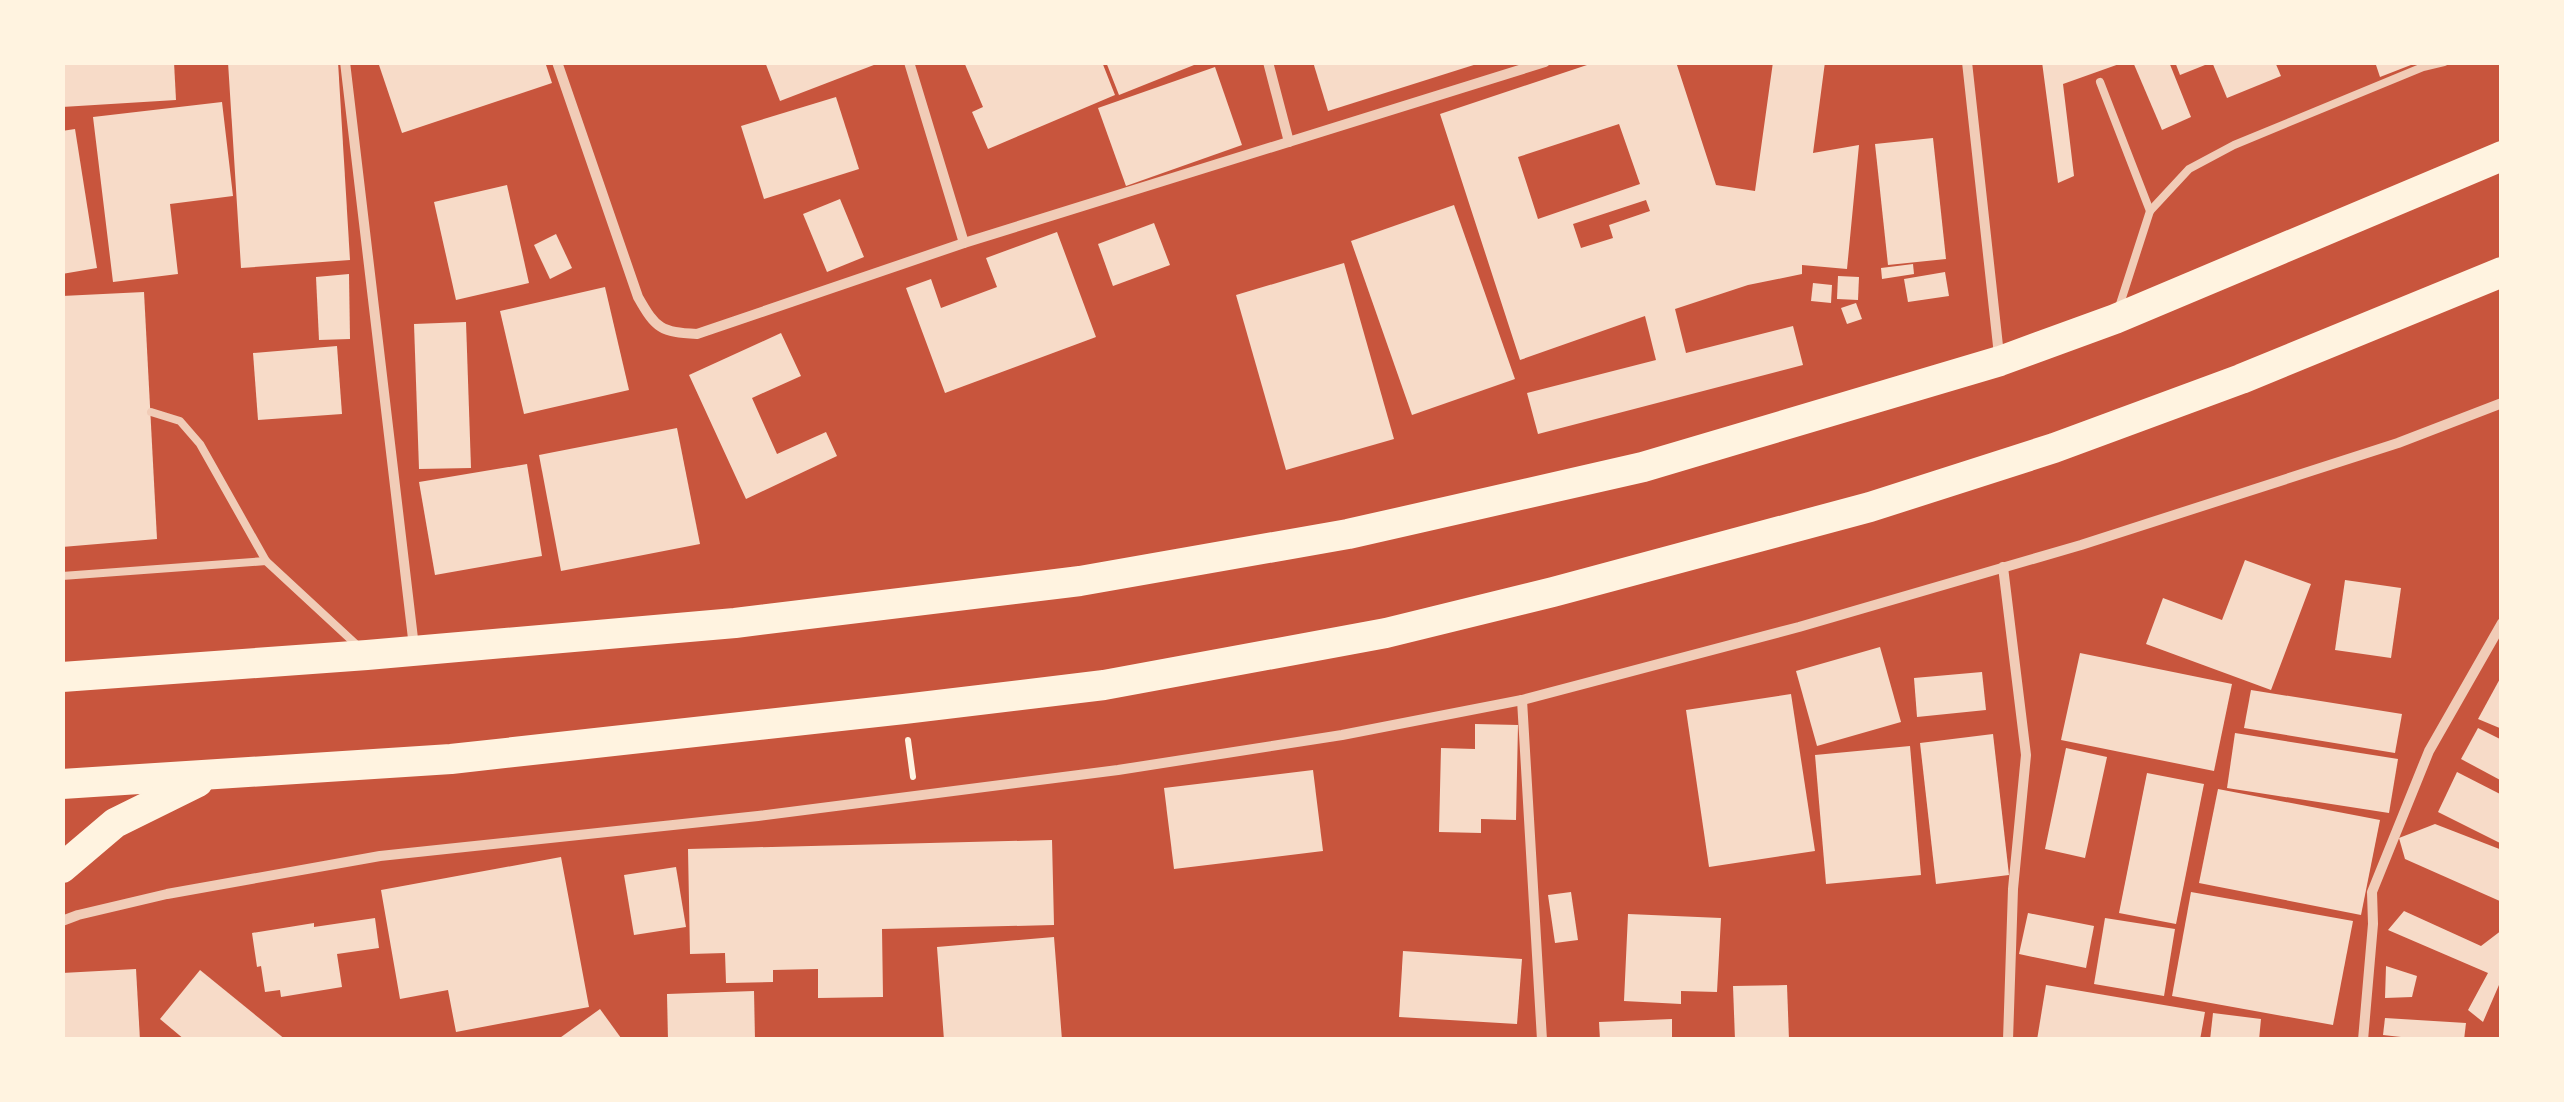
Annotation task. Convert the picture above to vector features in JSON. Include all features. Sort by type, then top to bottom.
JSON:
[{"type":"highway","points":[[62,676],[736,624],[1080,581],[1348,534],[1643,467],[2000,361],[2115,319],[2502,156]]},
{"type":"highway","points":[[62,784],[451,759],[904,709],[1104,685],[1386,632],[1554,592],[1870,507],[2054,448],[2185,400],[2502,272]]},
{"type":"highway","points":[[62,868],[115,823],[216,773]]},
{"type":"street","points":[[345,62],[414,650]]},
{"type":"street","points":[[557,62],[638,297],[653,322],[668,333],[697,334],[964,243],[1545,62]]},
{"type":"street","points":[[910,62],[964,243]]},
{"type":"street","points":[[1268,62],[1289,142]]},
{"type":"street","points":[[1967,62],[2000,361]]},
{"type":"street","points":[[62,921],[167,894],[380,856],[916,798],[1342,736],[1522,700],[2081,546],[2398,443],[2502,403]]},
{"type":"street","points":[[2003,567],[2026,755],[2016,838],[2008,1040]]},
{"type":"street","points":[[2363,1040],[2372,892],[2430,751],[2502,623]]},
{"type":"street","points":[[1522,700],[1542,1040]]},
{"type":"lane","points":[[2115,319],[2150,211],[2189,170],[2234,144],[2444,62]]},
{"type":"lane","points":[[2100,82],[2150,211]]},
{"type":"lane","points":[[151,412],[180,422],[200,444],[266,561],[366,654]]},
{"type":"lane","points":[[62,576],[266,561]]},
{"type":"path","points":[[904,709],[916,798]]},
{"type":"building","points":[[62,62],[174,62],[176,100],[62,107]]},
{"type":"building","points":[[228,62],[338,62],[350,260],[241,268]]},
{"type":"building","points":[[378,62],[545,62],[552,83],[402,133]]},
{"type":"building","points":[[765,62],[879,62],[879,63],[780,101]]},
{"type":"building","points":[[964,62],[1102,62],[1115,95],[988,149],[972,112],[983,107]]},
{"type":"building","points":[[1106,62],[1199,62],[1199,63],[1119,95]]},
{"type":"building","points":[[1313,62],[1480,62],[1480,63],[1328,111]]},
{"type":"building","points":[[1596,62],[1676,62],[1716,185],[1755,191],[1773,62],[1825,62],[1813,153],[1859,145],[1847,269],[1802,265],[1802,274],[1748,285],[1675,309],[1686,353],[1793,326],[1803,365],[1538,434],[1527,393],[1656,360],[1645,316],[1520,360],[1440,114]],"holes":[[[1619,124],[1640,184],[1538,219],[1518,157]],[[1646,200],[1650,211],[1609,225],[1613,238],[1581,248],[1573,224]]]},
{"type":"building","points":[[2042,62],[2122,63],[2063,84],[2074,176],[2058,183]]},
{"type":"building","points":[[2133,62],[2169,62],[2191,117],[2162,130]]},
{"type":"building","points":[[2175,62],[2210,62],[2210,63],[2180,75]]},
{"type":"building","points":[[2212,62],[2275,62],[2281,76],[2227,98]]},
{"type":"building","points":[[2375,62],[2416,62],[2416,63],[2380,77]]},
{"type":"building","points":[[1215,67],[1242,145],[1126,186],[1098,108]]},
{"type":"building","points":[[836,97],[859,169],[764,199],[741,126]]},
{"type":"building","points":[[222,102],[233,196],[170,204],[178,274],[113,282],[93,117]]},
{"type":"building","points":[[75,129],[97,268],[62,274],[62,131]]},
{"type":"building","points":[[1933,138],[1946,259],[1888,265],[1875,144]]},
{"type":"building","points":[[507,185],[529,283],[456,300],[434,202]]},
{"type":"building","points":[[840,199],[864,257],[827,272],[803,214]]},
{"type":"building","points":[[1454,205],[1515,379],[1412,415],[1351,241]]},
{"type":"building","points":[[1154,223],[1170,265],[1113,286],[1098,244]]},
{"type":"building","points":[[1057,232],[1096,337],[945,393],[906,288],[931,279],[941,308],[997,287],[986,258]]},
{"type":"building","points":[[556,234],[572,268],[550,279],[534,245]]},
{"type":"building","points":[[1344,263],[1394,439],[1286,470],[1236,295]]},
{"type":"building","points":[[1913,264],[1914,274],[1882,279],[1881,268]]},
{"type":"building","points":[[1945,272],[1949,296],[1908,302],[1904,279]]},
{"type":"building","points":[[349,274],[350,339],[319,340],[316,277]]},
{"type":"building","points":[[1838,276],[1859,277],[1858,300],[1837,299]]},
{"type":"building","points":[[1813,283],[1832,285],[1831,303],[1811,301]]},
{"type":"building","points":[[605,287],[629,390],[524,414],[500,311]]},
{"type":"building","points":[[144,292],[157,539],[62,547],[62,296]]},
{"type":"building","points":[[1856,303],[1862,319],[1847,324],[1841,308]]},
{"type":"building","points":[[466,322],[471,468],[419,469],[414,324]]},
{"type":"building","points":[[781,333],[801,376],[752,398],[777,454],[826,432],[837,456],[746,499],[689,375]]},
{"type":"building","points":[[337,346],[342,414],[258,420],[253,353]]},
{"type":"building","points":[[677,428],[700,544],[561,571],[539,455]]},
{"type":"building","points":[[527,464],[542,556],[435,575],[419,482]]},
{"type":"building","points":[[2245,560],[2311,584],[2271,690],[2146,644],[2163,598],[2222,620]]},
{"type":"building","points":[[2345,580],[2401,588],[2391,658],[2335,650]]},
{"type":"building","points":[[1880,647],[1901,722],[1817,746],[1796,671]]},
{"type":"building","points":[[2080,653],[2232,684],[2214,771],[2061,740]]},
{"type":"building","points":[[1982,672],[1986,710],[1917,717],[1914,678]]},
{"type":"building","points":[[2502,675],[2502,729],[2478,719]]},
{"type":"building","points":[[2251,690],[2402,714],[2395,753],[2244,728]]},
{"type":"building","points":[[1791,694],[1815,851],[1709,867],[1686,710]]},
{"type":"building","points":[[1475,724],[1518,725],[1516,820],[1481,819],[1481,833],[1439,832],[1441,748],[1475,749]]},
{"type":"building","points":[[2478,728],[2502,740],[2502,781],[2461,759]]},
{"type":"building","points":[[2235,733],[2398,759],[2389,813],[2227,788]]},
{"type":"building","points":[[1993,734],[2009,875],[1936,884],[1920,743]]},
{"type":"building","points":[[1910,746],[1921,875],[1826,884],[1815,755]]},
{"type":"building","points":[[2066,748],[2107,757],[2085,858],[2045,849]]},
{"type":"building","points":[[1313,770],[1323,851],[1174,869],[1164,788]]},
{"type":"building","points":[[2457,772],[2502,795],[2502,844],[2438,812]]},
{"type":"building","points":[[2147,773],[2204,784],[2176,924],[2119,913]]},
{"type":"building","points":[[2218,789],[2380,820],[2361,915],[2199,883]]},
{"type":"building","points":[[2435,824],[2502,850],[2502,902],[2405,859],[2399,838]]},
{"type":"building","points":[[1052,840],[1054,925],[882,929],[883,997],[818,998],[818,969],[773,970],[773,982],[726,983],[725,953],[690,954],[688,849]]},
{"type":"building","points":[[561,857],[589,1007],[456,1032],[448,990],[400,999],[381,890]]},
{"type":"building","points":[[676,867],[686,927],[634,935],[624,875]]},
{"type":"building","points":[[1571,892],[1578,940],[1555,943],[1548,895]]},
{"type":"building","points":[[2191,892],[2353,921],[2333,1025],[2172,996]]},
{"type":"building","points":[[2404,911],[2481,946],[2502,930],[2502,978],[2483,1022],[2468,1010],[2488,973],[2388,930]]},
{"type":"building","points":[[2028,913],[2094,926],[2086,968],[2019,954]]},
{"type":"building","points":[[1628,914],[1721,918],[1717,992],[1681,991],[1681,1004],[1624,1001]]},
{"type":"building","points":[[375,918],[379,948],[337,954],[342,987],[281,997],[280,990],[265,992],[252,933]]},
{"type":"building","points":[[2105,918],[2175,929],[2164,996],[2094,984]]},
{"type":"building","points":[[1054,937],[1062,1040],[944,1040],[937,947]]},
{"type":"building","points":[[1403,951],[1522,959],[1517,1024],[1399,1017]]},
{"type":"building","points":[[2386,966],[2417,976],[2412,997],[2385,998]]},
{"type":"building","points":[[136,969],[140,1040],[62,1040],[62,973]]},
{"type":"building","points":[[200,970],[286,1040],[185,1040],[160,1019]]},
{"type":"building","points":[[1787,985],[1789,1040],[1735,1040],[1733,986]]},
{"type":"building","points":[[2046,985],[2205,1012],[2200,1040],[2037,1040]]},
{"type":"building","points":[[754,991],[755,1040],[668,1040],[667,994]]},
{"type":"building","points":[[600,1009],[619,1040],[557,1040]]},
{"type":"building","points":[[2213,1013],[2261,1019],[2259,1040],[2210,1040]]},
{"type":"building","points":[[2385,1018],[2466,1023],[2464,1040],[2383,1035]]},
{"type":"building","points":[[1672,1019],[1672,1040],[1600,1040],[1599,1022]]}]
